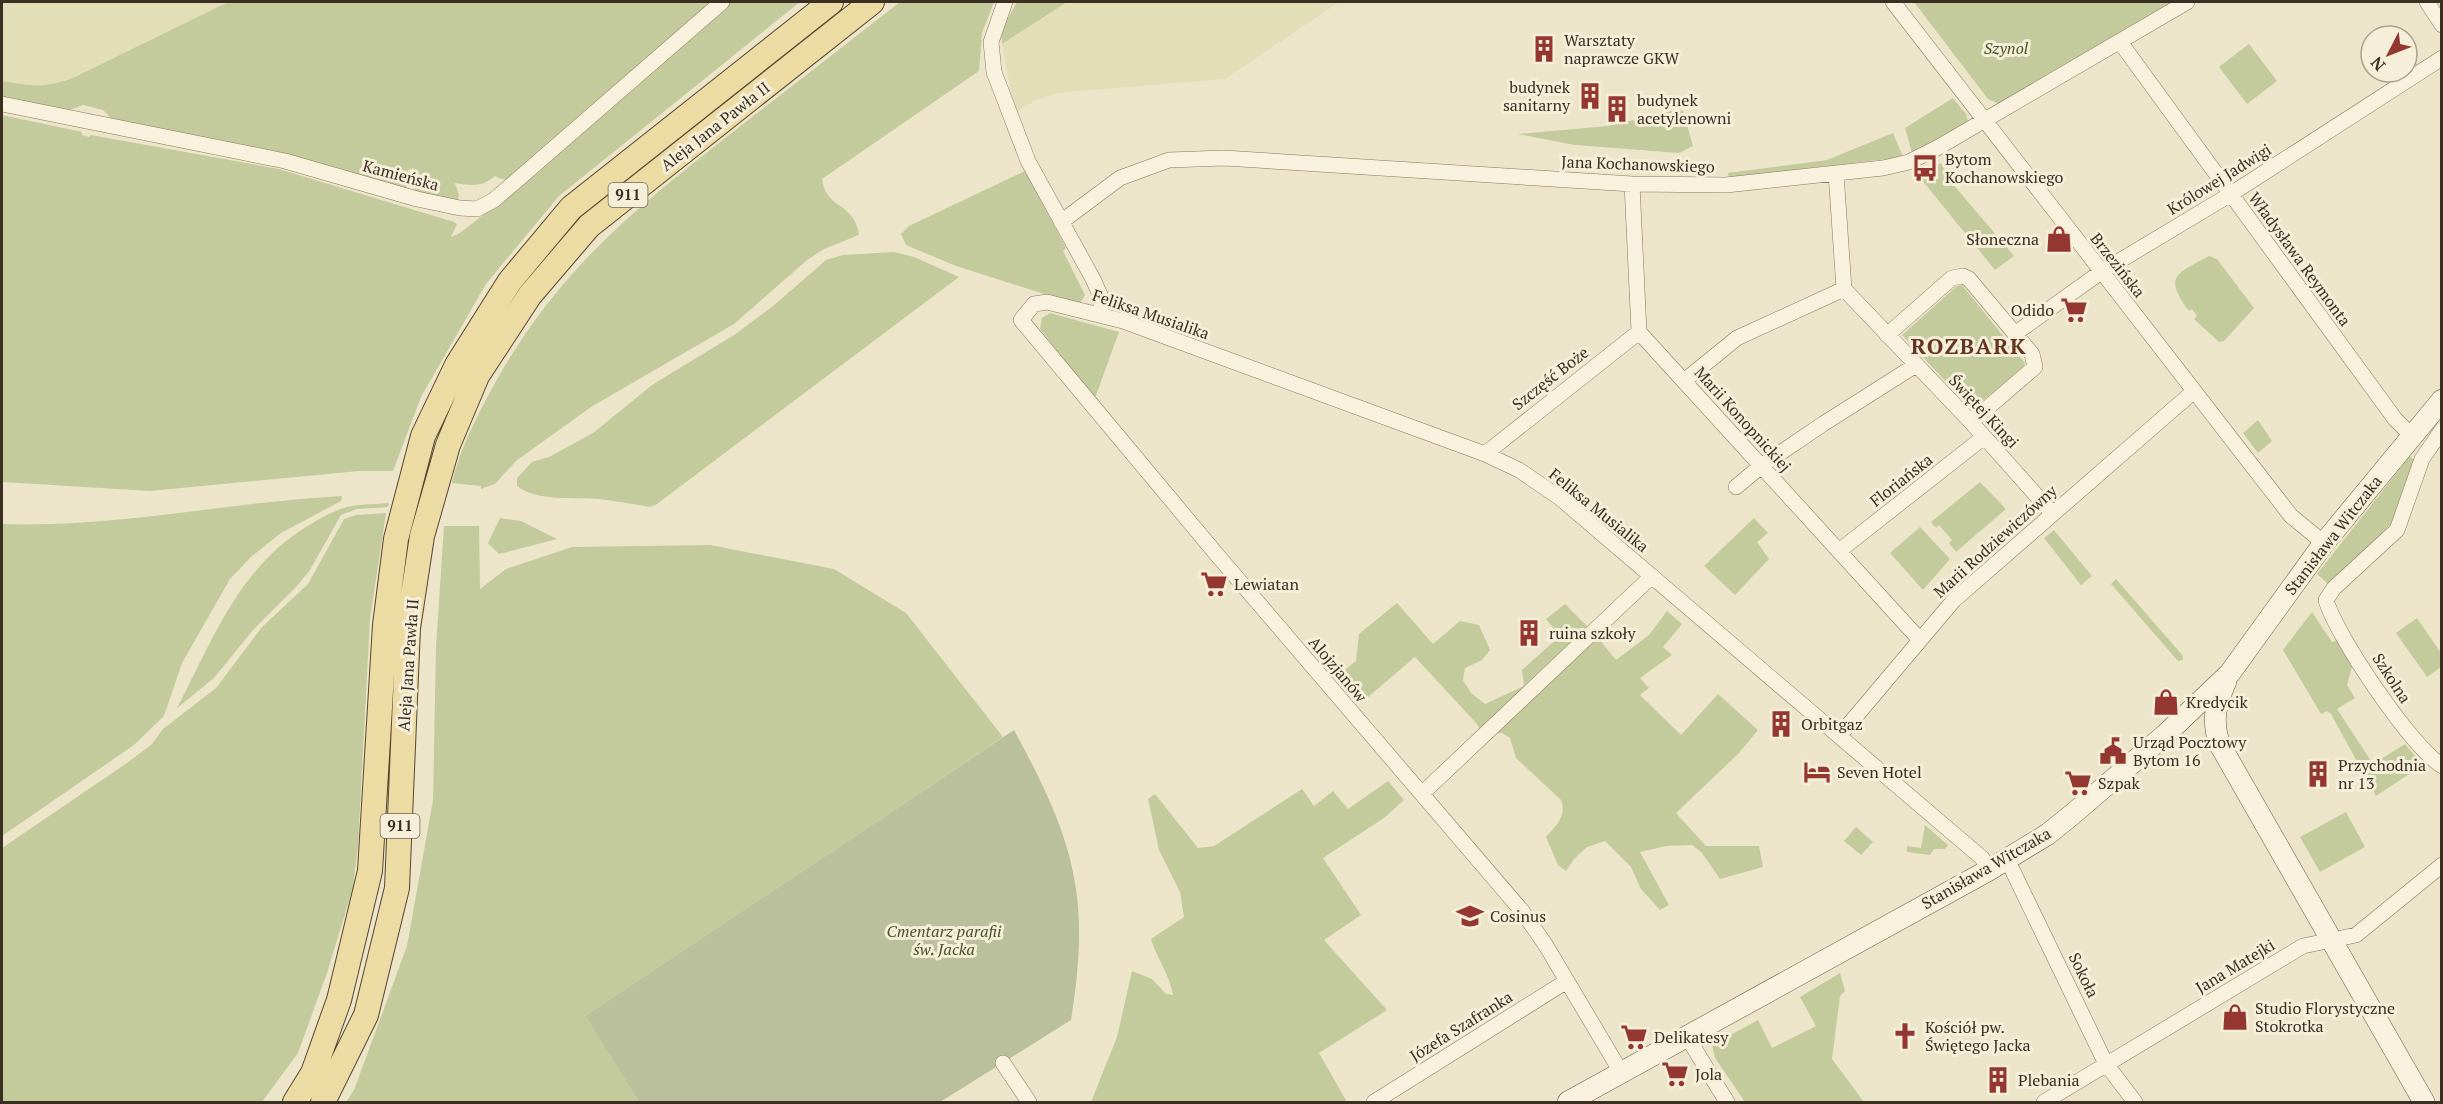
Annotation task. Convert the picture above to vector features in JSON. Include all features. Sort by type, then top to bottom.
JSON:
[{"type":"main road","name":"Aleja Jana Pawła II","points":[[295,1102],[313,1073],[339,1000],[370,871],[385,625],[396,539],[423,436],[457,365],[510,280],[571,208],[831,2]]},
{"type":"main road","name":"Aleja Jana Pawła II","points":[[323,1102],[366,1015],[397,888],[408,628],[422,536],[448,445],[477,376],[530,295],[589,226],[872,2]]},
{"type":"main road","name":"Stanisława Witczaka","points":[[1568,1102],[1998,864],[2074,813],[2166,734],[2230,673],[2324,543],[2442,400]]},
{"type":"main road","points":[[2230,673],[2214,711],[2215,729],[2220,745],[2424,1102]]},
{"type":"street","name":"Kamieńska","points":[[2,104],[285,161],[417,199],[460,208],[477,209],[494,200],[722,2]]},
{"type":"street","points":[[1005,2],[991,42],[994,72],[1028,161],[1101,297],[1101,314]]},
{"type":"street","name":"Brzezińska","points":[[1893,2],[2291,516],[2324,543]]},
{"type":"street","name":"Jana Kochanowskiego","points":[[1061,222],[1120,178],[1169,160],[1224,158],[1632,183],[1726,185],[1836,173],[1909,162],[1984,121],[2187,2]]},
{"type":"street","points":[[2427,2],[2442,25]]},
{"type":"street","name":"Władysława Reymonta","points":[[2120,42],[2395,419],[2412,436]]},
{"type":"street","name":"Królowej Jadwigi","points":[[2016,333],[2101,272],[2231,194],[2442,58]]},
{"type":"street","points":[[1684,381],[1737,338],[1844,289],[1836,173]]},
{"type":"street","points":[[1632,183],[1639,332]]},
{"type":"street","points":[[1887,335],[1952,279],[1963,276],[1969,279],[2032,354],[2034,370],[1971,422]]},
{"type":"street","name":"Świętej Kingi","points":[[1844,289],[1971,422],[2052,513]]},
{"type":"street","name":"Feliksa Musialika","points":[[1034,304],[1047,302],[1101,314],[1485,454],[1519,470],[1560,498],[1982,858],[1998,864]]},
{"type":"street","name":"Alojzjanów","points":[[1034,304],[1021,320],[1218,556],[1522,911],[1621,1072]]},
{"type":"street","name":"Marii Konopnickiej","points":[[1639,332],[1920,640]]},
{"type":"street","name":"Szczęść Boże","points":[[1485,454],[1639,332]]},
{"type":"street","points":[[1736,487],[1761,466],[1916,365]]},
{"type":"street","name":"Marii Rodziewiczówny","points":[[1840,735],[1970,585],[2193,392]]},
{"type":"street","name":"Szkolna","points":[[2442,430],[2422,459],[2397,530],[2334,588],[2326,600],[2340,632],[2402,726],[2429,758],[2442,766]]},
{"type":"street","name":"Floriańska","points":[[1839,551],[1984,437]]},
{"type":"street","points":[[1428,788],[1652,576]]},
{"type":"street","name":"Sokoła","points":[[1998,864],[2106,1064],[2135,1102]]},
{"type":"street","name":"Jana Matejki","points":[[2044,1102],[2300,948],[2352,936],[2366,929],[2442,865]]},
{"type":"street","name":"Józefa Szafranka","points":[[1374,1102],[1567,981]]},
{"type":"street","points":[[1686,1035],[1727,1102]]},
{"type":"street","points":[[1003,1063],[1029,1102]]},
{"type":"shaded area","points":[[2,2],[228,2],[75,77],[41,87],[2,81]]},
{"type":"shaded area","points":[[1067,2],[1339,2],[1225,79],[1058,93],[1036,100],[1015,113],[1002,44]]},
{"type":"green space","points":[[228,2],[716,2],[514,179],[501,179],[495,176],[476,185],[455,183],[459,195],[457,203],[415,191],[413,168],[408,170],[407,188],[111,118],[103,110],[83,105],[67,111],[2,98],[2,81],[38,85],[75,77]]},
{"type":"green space","points":[[729,2],[800,2],[559,196],[486,284],[421,397],[393,471],[359,471],[150,491],[2,482],[2,115],[82,132],[82,135],[89,137],[91,135],[279,169],[454,222],[457,224],[451,237],[460,233],[502,200]]},
{"type":"green space","points":[[900,2],[994,2],[982,33],[979,71],[822,179],[829,196],[852,216],[859,235],[824,249],[807,260],[734,324],[591,407],[516,461],[495,484],[481,489],[481,486],[452,483],[465,444],[495,383],[520,342],[573,273],[603,242],[666,185]]},
{"type":"green space","points":[[1017,2],[1067,2],[1002,44],[1001,31]]},
{"type":"green space","name":"Szynol","points":[[1914,2],[2173,2],[1999,104],[1988,99]]},
{"type":"green space","points":[[2249,44],[2277,81],[2247,104],[2219,67]]},
{"type":"green space","points":[[1953,98],[1966,114],[1968,122],[1912,153],[1905,128]]},
{"type":"green space","points":[[1676,110],[1683,111],[1693,146],[1679,153],[1575,145],[1518,134],[1608,126]]},
{"type":"green space","points":[[1893,133],[1903,157],[1729,178],[1728,173],[1827,160]]},
{"type":"green space","points":[[1941,163],[1952,183],[2014,256],[1995,270],[1917,174]]},
{"type":"green space","points":[[1025,171],[1066,248],[1063,251],[1085,295],[1079,305],[956,266],[906,245],[901,234],[909,226]]},
{"type":"green space","points":[[894,252],[914,257],[959,277],[657,504],[650,507],[599,499],[545,497],[517,486],[517,478],[532,462],[549,457],[593,433],[652,385],[734,335],[773,306],[826,260],[843,255]]},
{"type":"green space","points":[[2209,256],[2217,259],[2254,308],[2224,341],[2219,342],[2194,319],[2197,316],[2192,309],[2189,311],[2181,299],[2175,283],[2181,272]]},
{"type":"green space","points":[[1962,285],[2025,363],[2023,369],[1977,405],[1967,404],[1902,335],[1957,286]]},
{"type":"green space","points":[[1050,313],[1119,332],[1095,398],[1040,329],[1042,318]]},
{"type":"green space","points":[[2258,420],[2272,441],[2258,453],[2243,433]]},
{"type":"green space","points":[[2410,456],[2417,463],[2392,523],[2329,585],[2317,574]]},
{"type":"green space","points":[[1980,482],[2006,509],[1956,552],[1949,543],[1952,540],[1939,525],[1936,528],[1931,522]]},
{"type":"green space","points":[[342,496],[341,501],[281,533],[251,557],[230,579],[182,663],[164,716],[134,745],[2,836],[2,524],[87,522]]},
{"type":"green space","points":[[389,503],[388,507],[357,509],[341,515],[310,570],[296,587],[253,630],[214,678],[177,708],[230,608],[262,563],[282,544],[331,513],[352,506]]},
{"type":"green space","points":[[386,513],[370,619],[358,845],[353,888],[327,973],[298,1053],[262,1102],[2,1102],[2,848],[127,763],[152,744],[163,729],[216,688],[262,627],[308,584],[344,519],[356,515]]},
{"type":"green space","points":[[500,518],[521,521],[557,539],[499,554],[488,543]]},
{"type":"green space","points":[[1754,518],[1768,533],[1757,542],[1769,559],[1735,595],[1704,566]]},
{"type":"green space","points":[[444,526],[479,526],[480,589],[506,569],[572,547],[710,545],[834,569],[906,613],[1003,737],[587,1016],[639,1102],[346,1102],[354,1090],[407,946],[433,800],[436,647]]},
{"type":"green space","points":[[1920,527],[1950,559],[1923,590],[1890,553]]},
{"type":"green space","points":[[2054,530],[2092,576],[2081,585],[2044,538]]},
{"type":"green space","points":[[2116,579],[2183,656],[2183,660],[2178,661],[2111,584]]},
{"type":"green space","points":[[1397,603],[1433,644],[1460,621],[1479,625],[1490,650],[1482,660],[1465,668],[1463,680],[1471,693],[1485,704],[1524,686],[1522,670],[1560,636],[1546,619],[1565,604],[1594,633],[1616,660],[1649,635],[1667,611],[1682,624],[1663,647],[1672,655],[1640,678],[1649,688],[1640,695],[1681,735],[1718,694],[1758,730],[1738,754],[1676,813],[1706,846],[1759,846],[1763,867],[1720,879],[1702,853],[1692,845],[1666,846],[1640,852],[1669,905],[1660,910],[1641,889],[1631,867],[1605,841],[1587,847],[1574,859],[1566,871],[1558,865],[1546,837],[1562,816],[1561,800],[1516,758],[1510,738],[1502,733],[1482,734],[1477,724],[1415,657],[1361,703],[1337,676],[1356,661],[1359,634]]},
{"type":"green space","points":[[2312,612],[2332,642],[2337,640],[2352,667],[2347,685],[2355,698],[2337,709],[2373,764],[2405,744],[2423,765],[2376,796],[2331,714],[2327,711],[2321,714],[2283,650]]},
{"type":"green space","points":[[2417,618],[2441,653],[2441,667],[2427,677],[2396,633]]},
{"type":"green space","name":"Cmentarz parafii św. Jacka","points":[[1014,730],[1059,823],[1075,883],[1079,935],[1071,1020],[940,1102],[639,1102],[586,1016]]},
{"type":"green space","points":[[1388,781],[1404,800],[1384,818],[1323,858],[1361,915],[1324,940],[1387,1010],[1319,1053],[1347,1102],[1091,1102],[1117,1037],[1132,971],[1152,979],[1166,994],[1173,995],[1151,939],[1184,917],[1180,892],[1159,850],[1148,799],[1155,794],[1198,848],[1214,846],[1302,789],[1314,806],[1333,791],[1348,809]]},
{"type":"green space","points":[[2346,812],[2365,847],[2320,872],[2300,837]]},
{"type":"green space","points":[[1925,825],[1948,845],[1945,849],[1934,849],[1930,855],[1907,852],[1907,846],[1921,848]]},
{"type":"green space","points":[[1856,827],[1873,842],[1861,855],[1844,841]]},
{"type":"green space","points":[[1840,973],[1845,991],[1840,996],[1832,1059],[1864,1102],[1745,1102],[1715,1058],[1712,1045],[1758,1020],[1772,1048],[1816,1026],[1800,997]]},
{"type":"place","name":"Warsztaty naprawcze GKW","points":[[1544,49]]},
{"type":"place","name":"budynek sanitarny","points":[[1590,96]]},
{"type":"place","name":"budynek acetylenowni","points":[[1617,109]]},
{"type":"place","name":"Bytom Kochanowskiego","points":[[1925,168]]},
{"type":"place","name":"Słoneczna","points":[[2059,239]]},
{"type":"place","name":"Odido","points":[[2074,310]]},
{"type":"place","name":"Lewiatan","points":[[1214,584]]},
{"type":"place","name":"ruina szkoły","points":[[1529,633]]},
{"type":"place","name":"Kredycik","points":[[2166,702]]},
{"type":"place","name":"Orbitgaz","points":[[1781,724]]},
{"type":"place","name":"Urząd Pocztowy Bytom 16","points":[[2113,751]]},
{"type":"place","name":"Seven Hotel","points":[[1817,772]]},
{"type":"place","name":"Przychodnia nr 13","points":[[2318,774]]},
{"type":"place","name":"Szpak","points":[[2078,783]]},
{"type":"place","name":"Cosinus","points":[[1470,916]]},
{"type":"place","name":"Studio Florystyczne Stokrotka","points":[[2235,1017]]},
{"type":"place","name":"Kościół pw. Świętego Jacka","points":[[1905,1036]]},
{"type":"place","name":"Delikatesy","points":[[1634,1037]]},
{"type":"place","name":"Jola","points":[[1675,1074]]},
{"type":"place","name":"Plebania","points":[[1998,1080]]},
{"type":"district","name":"ROZBARK","points":[[1969,346]]}]
